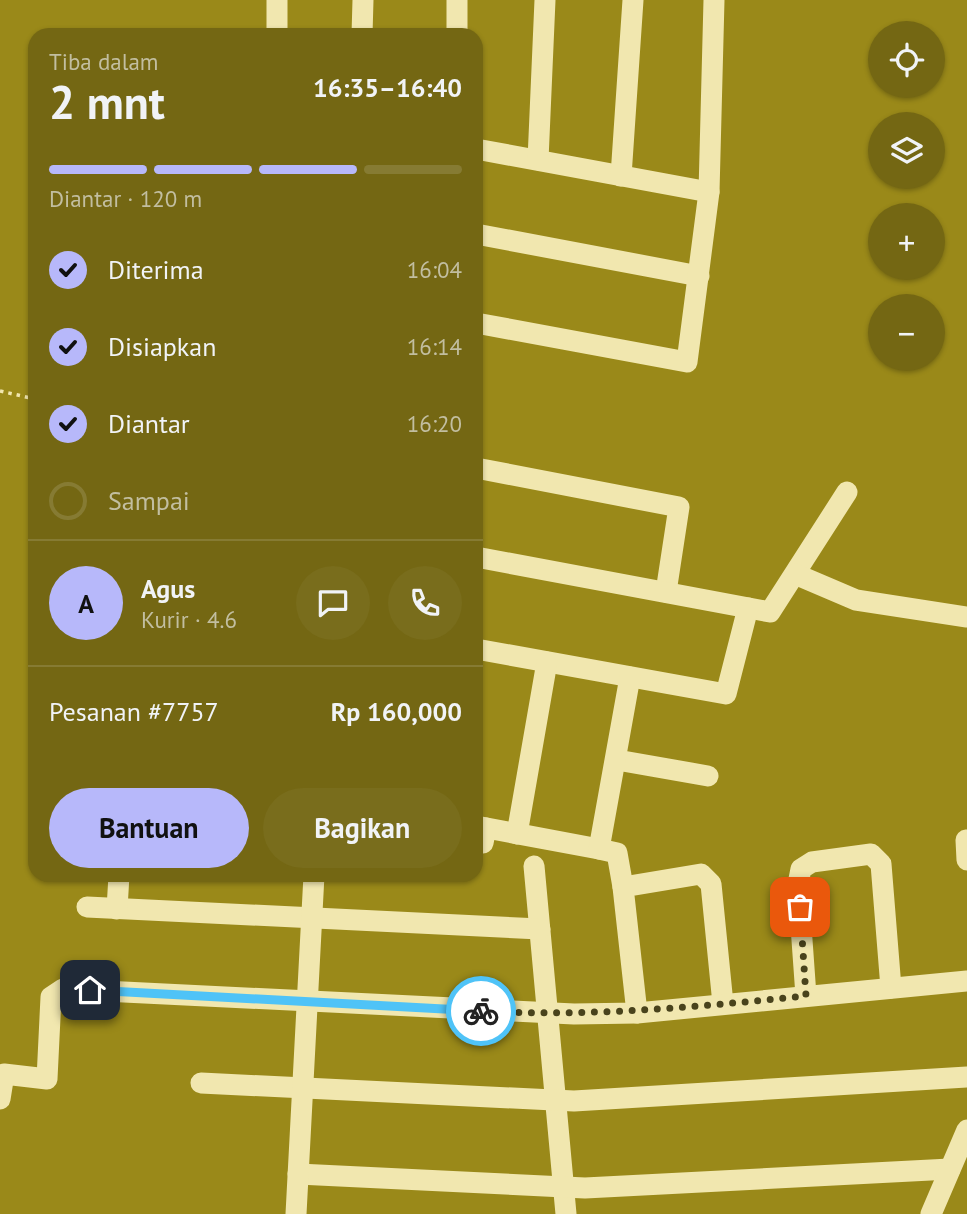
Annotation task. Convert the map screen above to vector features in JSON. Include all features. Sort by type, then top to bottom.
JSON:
[{"type":"street","points":[[277,0],[277,28]]},
{"type":"street","points":[[362,28],[363,0]]},
{"type":"street","points":[[457,0],[457,28]]},
{"type":"street","points":[[538,160],[545,0]]},
{"type":"street","points":[[621,176],[633,0]]},
{"type":"street","points":[[483,324],[687,362],[709,192],[714,0]]},
{"type":"street","points":[[483,150],[709,192]]},
{"type":"street","points":[[483,235],[698,276]]},
{"type":"street","points":[[483,469],[679,507],[666,592]]},
{"type":"street","points":[[483,558],[770,612],[847,492]]},
{"type":"street","points":[[794,574],[856,600],[967,617]]},
{"type":"street","points":[[483,650],[726,694],[748,608]]},
{"type":"street","points":[[517,834],[547,662]]},
{"type":"street","points":[[599,849],[630,677]]},
{"type":"street","points":[[617,760],[708,776]]},
{"type":"street","points":[[483,832],[517,834],[617,853],[637,1013]]},
{"type":"street","points":[[806,996],[798,884],[801,869],[812,862],[871,854],[881,864],[891,988]]},
{"type":"street","points":[[534,866],[566,1214]]},
{"type":"street","points":[[623,887],[701,874],[711,884],[723,1004]]},
{"type":"street","points":[[117,909],[119,882]]},
{"type":"street","points":[[296,1214],[314,882]]},
{"type":"street","points":[[87,907],[540,929]]},
{"type":"street","points":[[0,1099],[4,1074],[47,1079],[51,997],[63,989],[547,1014],[637,1013],[967,981]]},
{"type":"street","points":[[201,1083],[556,1100],[967,1077]]},
{"type":"street","points":[[931,1214],[967,1130]]},
{"type":"street","points":[[298,1174],[564,1187],[950,1169]]},
{"type":"path","points":[[0,391],[28,397]]},
{"type":"way so far","points":[[481,1011],[547,1014],[637,1013],[806,996],[800,907]]},
{"type":"route","points":[[90,990],[481,1011]]}]
